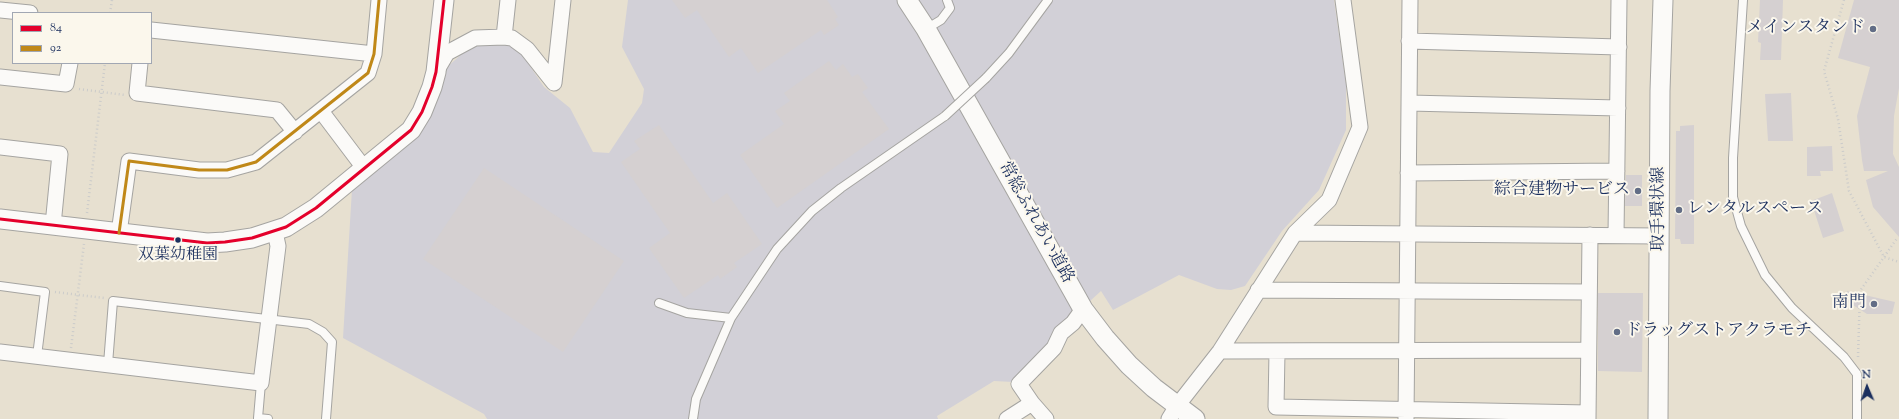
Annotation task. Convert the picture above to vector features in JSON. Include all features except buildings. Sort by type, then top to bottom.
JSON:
[{"type":"street","points":[[119,234],[128,161],[199,170],[227,170],[256,162],[368,73],[374,54],[380,0]]},
{"type":"street","points":[[0,219],[119,234],[190,241],[219,242],[252,238],[275,232],[299,220],[316,208],[411,130],[422,112],[436,72],[444,0]]},
{"type":"street","points":[[504,37],[508,0]]},
{"type":"street","points":[[436,72],[447,54],[475,38],[504,37],[512,38],[527,49],[554,83],[563,0]]},
{"type":"street","name":"常総ふれあい道路","points":[[907,0],[926,29],[1083,309],[1105,338],[1129,365],[1154,388],[1173,412],[1195,419]]},
{"type":"street","points":[[1173,412],[1220,350],[1296,233],[1329,200],[1360,127],[1343,0]]},
{"type":"street","points":[[1406,414],[1410,0]]},
{"type":"street","points":[[1616,235],[1619,0]]},
{"type":"street","name":"取手環状線","points":[[1658,419],[1660,91],[1663,0]]},
{"type":"street","points":[[0,10],[20,12]]},
{"type":"street","points":[[152,30],[374,54]]},
{"type":"street","points":[[1409,41],[1619,47]]},
{"type":"street","points":[[0,76],[66,84],[70,64]]},
{"type":"street","points":[[140,64],[137,93],[278,110],[295,132]]},
{"type":"street","points":[[1409,103],[1618,108]]},
{"type":"street","points":[[320,111],[364,168]]},
{"type":"street","points":[[0,147],[60,154],[53,225]]},
{"type":"street","points":[[1408,173],[1617,171]]},
{"type":"street","points":[[0,352],[261,383],[278,246],[275,232]]},
{"type":"street","points":[[1296,233],[1590,234],[1659,236]]},
{"type":"street","points":[[1277,352],[1276,407],[1406,414],[1588,416],[1590,234]]},
{"type":"street","points":[[1258,290],[1589,292]]},
{"type":"street","points":[[1046,419],[1032,403],[1019,384],[1054,348],[1061,332],[1072,323],[1083,309]]},
{"type":"street","points":[[1220,350],[1277,352],[1588,350]]},
{"type":"street","points":[[1007,419],[1032,403]]},
{"type":"lane","points":[[926,29],[941,20],[950,8],[948,0]]},
{"type":"lane","points":[[693,419],[696,399],[731,318],[777,250],[812,211],[840,188],[945,116],[986,78],[1009,53],[1048,0]]},
{"type":"lane","points":[[1743,0],[1733,158],[1733,197],[1741,226],[1765,275],[1792,308],[1844,356],[1857,374],[1858,419]]},
{"type":"lane","points":[[0,286],[45,292],[38,356]]},
{"type":"lane","points":[[108,364],[113,301],[309,324],[323,332],[332,342],[326,419]]},
{"type":"lane","points":[[659,303],[687,313],[731,318]]},
{"type":"lane","points":[[261,383],[258,418],[268,419]]},
{"type":"path","points":[[110,12],[112,0]]},
{"type":"path","points":[[1844,0],[1824,71],[1838,119],[1850,191],[1884,257],[1899,262]]},
{"type":"path","points":[[86,220],[105,64]]},
{"type":"path","points":[[75,89],[128,95]]},
{"type":"path","points":[[1857,374],[1860,290],[1898,237]]},
{"type":"path","points":[[70,353],[84,238]]},
{"type":"path","points":[[53,292],[104,298]]},
{"type":"shaded area","points":[[628,0],[1334,0],[1346,84],[1346,130],[1319,190],[1282,231],[1245,286],[1231,290],[1217,289],[1179,275],[1113,310],[1101,291],[1066,323],[1049,347],[1013,382],[994,381],[937,416],[938,419],[487,419],[484,414],[343,338],[352,189],[401,149],[445,69],[465,51],[487,41],[504,43],[520,51],[544,87],[570,108],[593,152],[609,153],[642,103],[644,89],[622,47]]},
{"type":"transit line","name":"92","points":[[119,233],[129,161],[199,170],[227,170],[256,162],[368,73],[374,54],[379,0]]},
{"type":"transit line","name":"84","points":[[0,219],[207,243],[252,238],[286,227],[316,208],[411,130],[422,112],[436,72],[444,0]]},
{"type":"place","name":"メインスタンド","points":[[1873,29]]},
{"type":"place","name":"綜合建物サービス","points":[[1638,191]]},
{"type":"place","name":"レンタルスペース","points":[[1679,210]]},
{"type":"place","name":"双葉幼稚園","points":[[178,240]]},
{"type":"place","name":"南門","points":[[1874,304]]},
{"type":"place","name":"ドラッグストアクラモチ","points":[[1617,332]]}]
